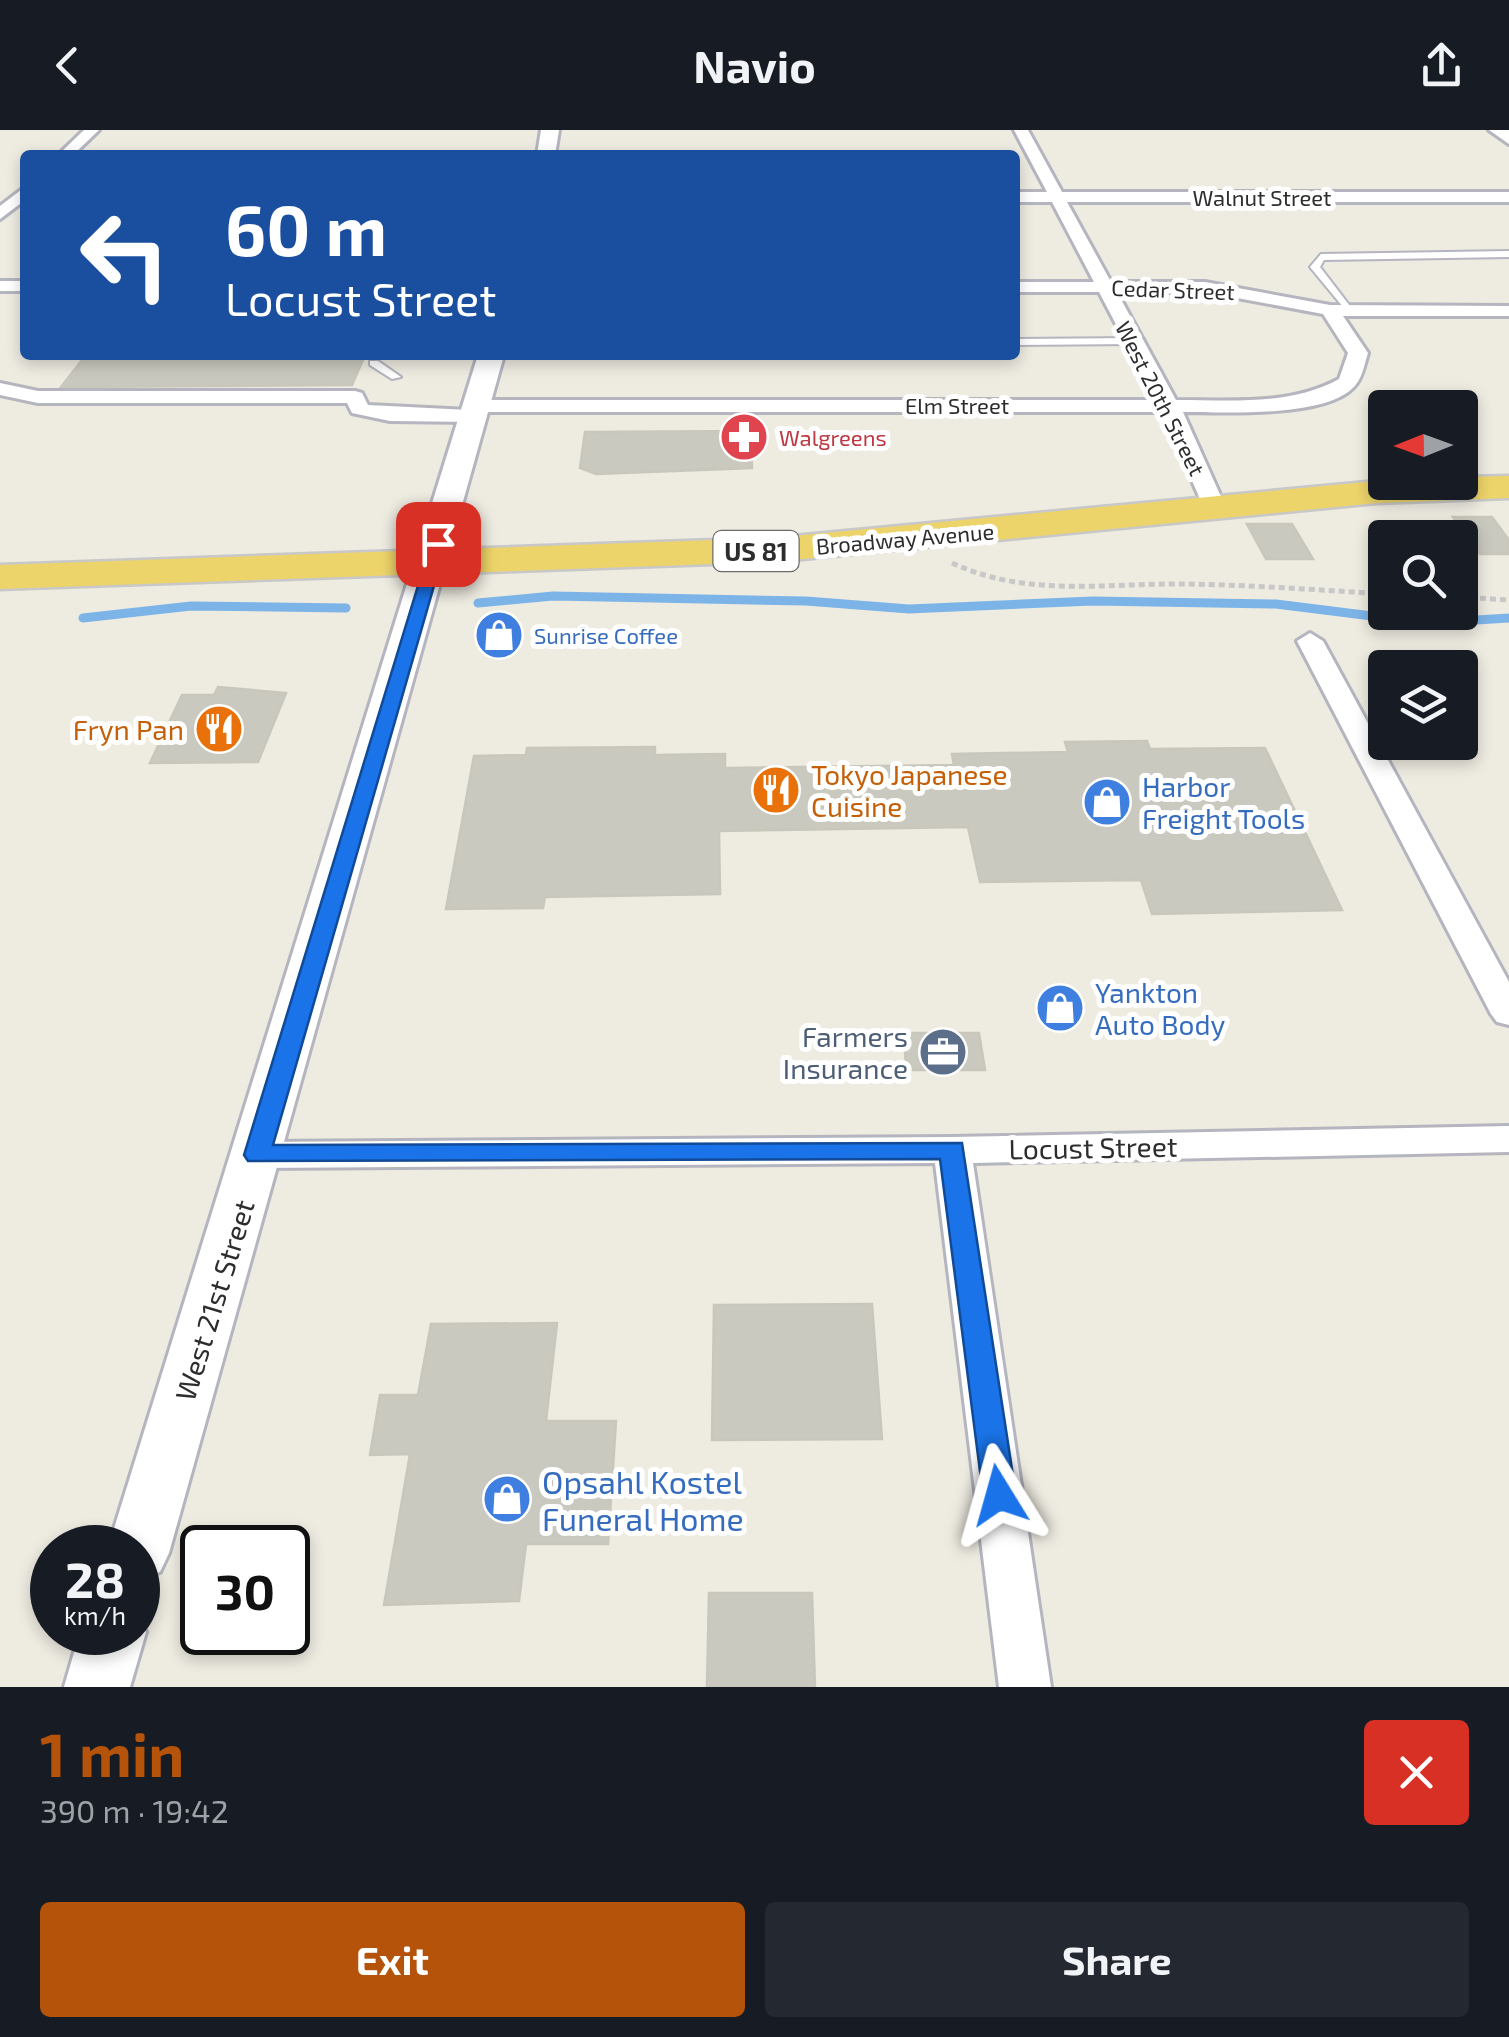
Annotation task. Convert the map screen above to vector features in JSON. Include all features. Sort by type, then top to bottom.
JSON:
[{"type":"highway","points":[[1478,471],[1509,470]]},
{"type":"highway","name":"Broadway Avenue","points":[[0,556],[754,551],[903,539],[1368,476]]},
{"type":"highway","name":"Broadway Avenue","points":[[0,578],[434,554],[1211,499],[1509,487]]},
{"type":"street","points":[[70,150],[92,130]]},
{"type":"street","name":"West 20th Street","points":[[1020,130],[1024,155],[1056,197],[1105,287],[1169,405],[1211,499]]},
{"type":"street","points":[[1498,130],[1509,138]]},
{"type":"street","name":"Walnut Street","points":[[1020,197],[1509,197]]},
{"type":"street","points":[[0,214],[20,198]]},
{"type":"street","name":"Cedar Street","points":[[1020,287],[1234,289],[1339,310],[1509,312]]},
{"type":"street","name":"Elm Street","points":[[0,389],[38,397],[355,397],[358,409],[390,415],[476,411],[1268,406],[1304,401],[1338,390],[1355,370],[1358,353],[1339,310]]},
{"type":"street","name":"West 21st Street","points":[[146,1525],[490,360]]},
{"type":"street","points":[[1310,641],[1509,1014]]},
{"type":"street","name":"Locust Street","points":[[257,1155],[952,1150],[1509,1139]]},
{"type":"street","points":[[952,1150],[1025,1687]]},
{"type":"street","points":[[97,1687],[107,1655]]},
{"type":"lane","points":[[1339,310],[1315,267],[1321,257],[1509,254]]},
{"type":"lane","points":[[1020,342],[1134,341]]},
{"type":"lane","points":[[374,363],[396,376]]},
{"type":"path","points":[[903,539],[973,575],[1000,582],[1183,584],[1368,593]]},
{"type":"path","points":[[1478,598],[1509,600]]},
{"type":"building","points":[[82,360],[363,360],[352,385],[61,387]]},
{"type":"building","name":"Walgreens","points":[[750,431],[752,468],[596,474],[580,468],[585,432]]},
{"type":"building","points":[[1453,517],[1492,517],[1509,540],[1509,554],[1480,554],[1478,520]]},
{"type":"building","points":[[1247,524],[1292,524],[1313,559],[1266,559]]},
{"type":"building","name":"Fryn Pan","points":[[218,687],[286,693],[258,762],[150,763],[182,695],[214,695]]},
{"type":"building","points":[[1147,741],[1150,749],[1265,748],[1342,910],[1152,914],[1141,880],[980,882],[968,827],[719,831],[720,894],[545,897],[543,908],[446,909],[474,756],[526,755],[527,748],[655,747],[655,755],[725,754],[725,768],[954,765],[952,754],[1068,752],[1065,742]]},
{"type":"building","name":"Farmers Insurance","points":[[904,1033],[979,1033],[985,1070],[906,1070]]},
{"type":"building","points":[[872,1304],[882,1439],[712,1440],[714,1305]]},
{"type":"building","name":"Opsahl Kostel Funeral Home","points":[[557,1323],[546,1421],[616,1421],[608,1544],[526,1544],[519,1601],[384,1605],[410,1454],[370,1455],[380,1395],[418,1395],[431,1324]]},
{"type":"building","points":[[709,1593],[812,1593],[815,1687],[707,1687]]},
{"type":"waterway","points":[[478,603],[553,596],[806,601],[909,609],[1093,601],[1276,604],[1428,623],[1509,618]]},
{"type":"waterway","points":[[83,618],[191,606],[346,608]]},
{"type":"place","name":"Walgreens","points":[[744,437]]},
{"type":"place","name":"Sunrise Coffee","points":[[499,635]]},
{"type":"place","name":"Fryn Pan","points":[[219,729]]},
{"type":"place","name":"Tokyo Japanese Cuisine","points":[[776,790]]},
{"type":"place","name":"Harbor Freight Tools","points":[[1107,802]]},
{"type":"place","name":"Yankton Auto Body","points":[[1060,1008]]},
{"type":"place","name":"Farmers Insurance","points":[[943,1052]]},
{"type":"place","name":"Opsahl Kostel Funeral Home","points":[[507,1499]]},
{"type":"route","points":[[438,544],[257,1155],[952,1150],[999,1495]]}]
